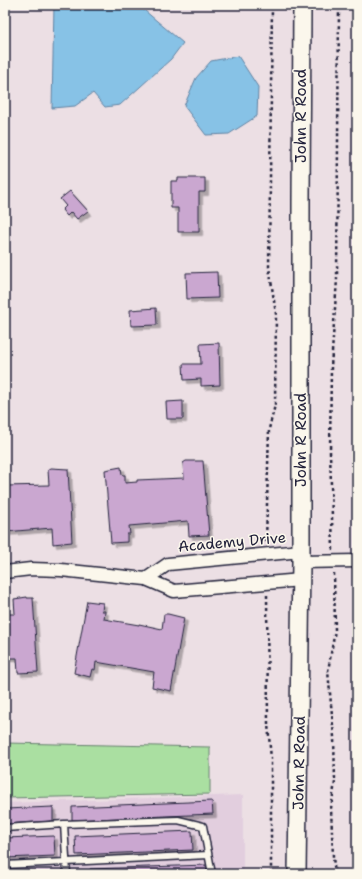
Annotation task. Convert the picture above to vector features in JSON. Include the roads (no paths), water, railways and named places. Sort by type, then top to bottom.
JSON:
[{"type":"main road","name":"John R Road","points":[[297,874],[301,580],[302,5]]},
{"type":"street","name":"Academy Drive","points":[[146,579],[168,564],[266,555],[333,561],[357,561]]},
{"type":"street","points":[[5,572],[31,569],[61,570],[146,579],[174,591],[301,580]]},
{"type":"lane","points":[[5,828],[64,824],[178,820],[203,826],[212,874]]},
{"type":"lane","points":[[64,824],[68,874]]},
{"type":"lane","points":[[5,865],[208,855]]},
{"type":"water","points":[[54,5],[138,5],[183,43],[171,59],[120,105],[105,107],[93,93],[75,106],[52,108]]},
{"type":"water","points":[[238,56],[258,87],[257,116],[229,134],[206,135],[184,106],[196,78],[211,61]]}]
